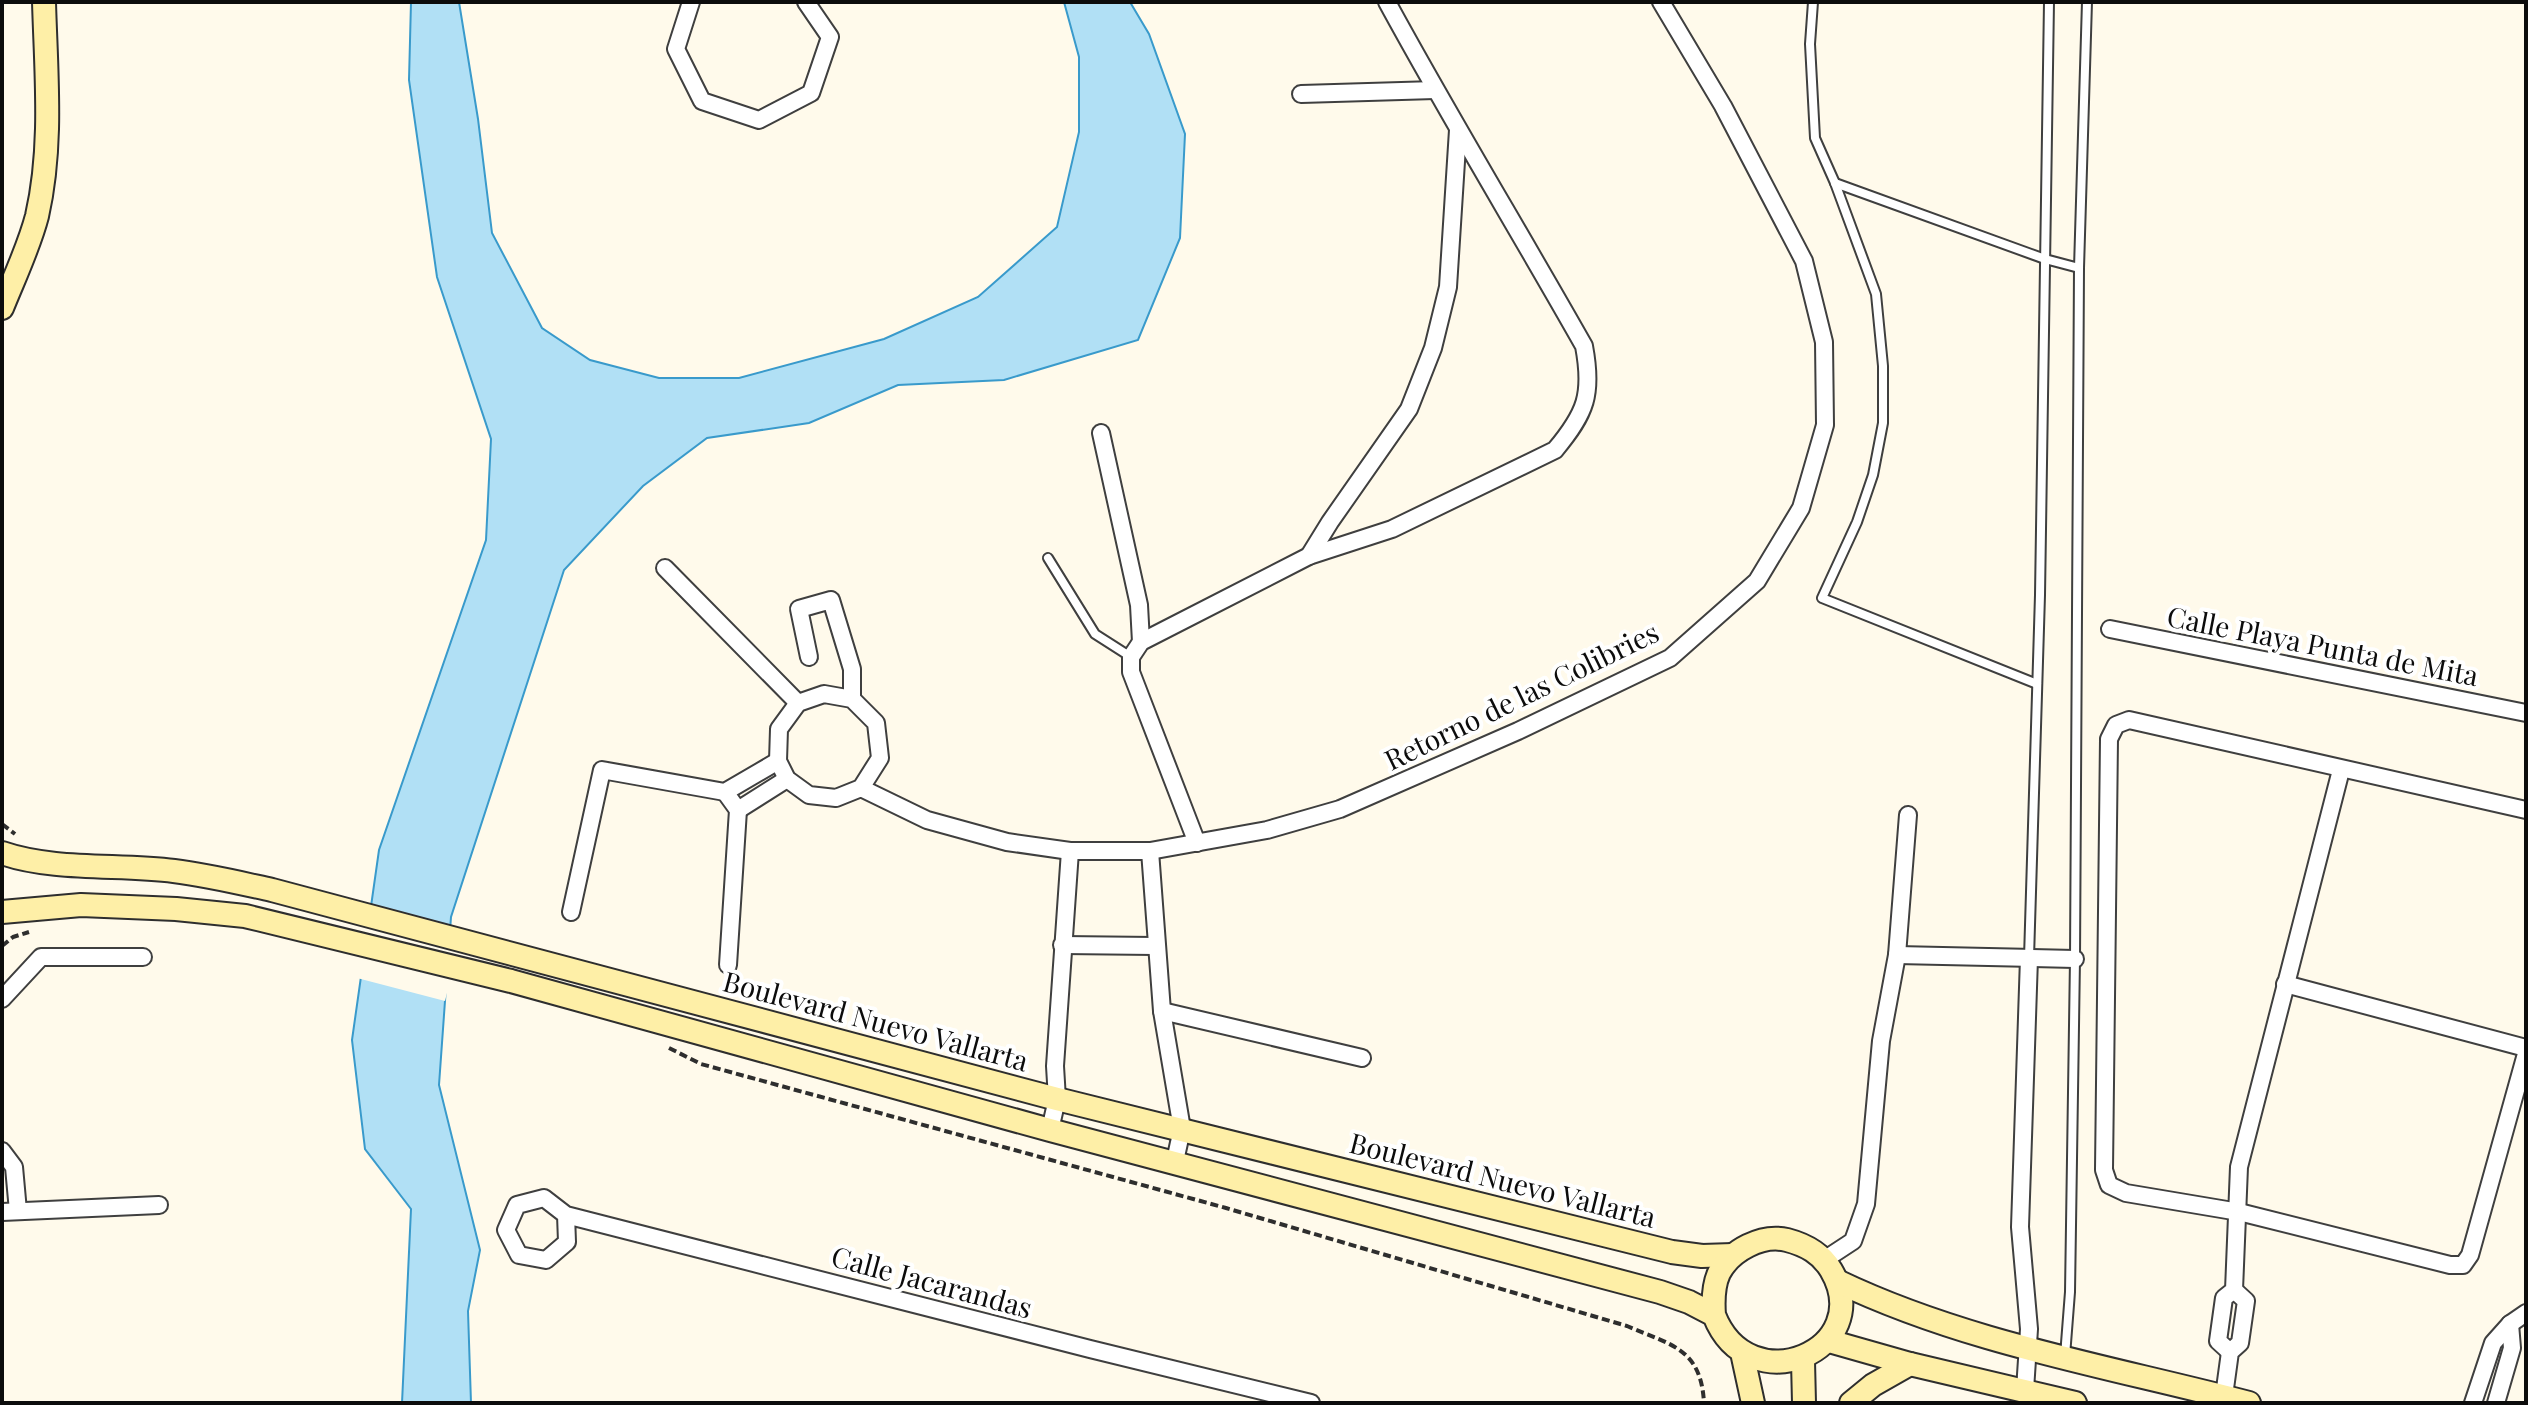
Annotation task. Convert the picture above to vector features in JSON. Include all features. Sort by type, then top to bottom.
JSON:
[{"type":"main road","points":[[2,308],[8,278],[36,219],[45,174],[48,131],[44,2]]},
{"type":"main road","name":"Boulevard Nuevo Vallarta","points":[[2,853],[17,858],[87,866],[175,871],[272,890],[1057,1099],[1672,1252],[1702,1256],[1733,1255],[1754,1242],[1779,1238],[1804,1244],[1824,1260],[1837,1281],[1841,1302],[1838,1322],[1829,1341]]},
{"type":"main road","name":"Boulevard Nuevo Vallarta","points":[[2,912],[81,905],[245,916],[511,981],[1050,1130],[1660,1292],[1714,1315]]},
{"type":"main road","points":[[1733,1255],[1719,1273],[1713,1293],[1714,1315],[1719,1332],[1729,1346],[1743,1357],[1757,1363],[1787,1366],[1817,1353],[1829,1341],[1910,1364],[2075,1403]]},
{"type":"main road","points":[[1837,1281],[1879,1301],[2028,1347],[2249,1403]]},
{"type":"main road","points":[[1743,1357],[1753,1403]]},
{"type":"main road","points":[[1803,1361],[1804,1403]]},
{"type":"main road","points":[[1851,1403],[1873,1385],[1910,1364]]},
{"type":"street","points":[[691,2],[676,49],[702,101],[759,120],[811,93],[830,37],[806,2]]},
{"type":"street","points":[[1197,843],[1131,672],[1131,657],[1141,642],[1309,556],[1392,529],[1555,450],[1574,428],[1586,403],[1590,374],[1584,346],[1387,2]]},
{"type":"street","name":"Retorno de las Colibries","points":[[861,788],[927,820],[1007,842],[1070,851],[1150,851],[1267,830],[1340,809],[1518,731],[1670,658],[1757,581],[1801,508],[1825,425],[1824,342],[1804,261],[1723,106],[1661,2]]},
{"type":"street","points":[[1301,94],[1435,90]]},
{"type":"street","points":[[1309,556],[1409,409],[1433,348],[1448,287],[1458,130]]},
{"type":"street","points":[[1101,433],[1139,605],[1141,642]]},
{"type":"street","points":[[665,568],[798,703]]},
{"type":"street","points":[[809,657],[799,609],[831,600],[852,669],[852,699]]},
{"type":"street","name":"Calle Playa Punta de Mita","points":[[2110,629],[2526,713]]},
{"type":"street","points":[[824,694],[852,699],[876,723],[880,758],[861,788],[836,798],[809,795],[787,779],[778,761],[779,729],[798,703],[824,694]]},
{"type":"street","points":[[2285,984],[2526,1051],[2470,1255],[2463,1265],[2450,1265],[2239,1212],[2126,1193],[2109,1185],[2104,1170],[2109,739],[2116,725],[2129,720],[2526,810]]},
{"type":"street","points":[[571,912],[602,770],[725,792],[778,761]]},
{"type":"street","points":[[2224,1396],[2230,1352],[2218,1341],[2224,1298],[2234,1290],[2239,1167],[2341,770]]},
{"type":"street","points":[[738,810],[787,779]]},
{"type":"street","points":[[725,792],[738,810],[728,965]]},
{"type":"street","points":[[1824,1260],[1853,1241],[1866,1204],[1881,1041],[1897,955],[1908,815]]},
{"type":"street","points":[[1050,1130],[1057,1099],[1055,1066],[1070,851]]},
{"type":"street","points":[[1150,851],[1162,1011],[1182,1129],[1175,1161]]},
{"type":"street","points":[[1062,945],[1155,946]]},
{"type":"street","points":[[1897,955],[2075,959]]},
{"type":"street","points":[[2,999],[41,957],[143,957]]},
{"type":"street","points":[[2025,1390],[2029,1329],[2020,1227],[2029,958]]},
{"type":"street","points":[[1162,1011],[1362,1058]]},
{"type":"street","points":[[2,1151],[14,1167],[10,1212],[159,1205]]},
{"type":"street","name":"Calle Jacarandas","points":[[566,1215],[1289,1400],[1311,1403]]},
{"type":"street","points":[[2473,1403],[2493,1343],[2510,1324],[2526,1313]]},
{"type":"street","points":[[2496,1403],[2512,1348],[2510,1324]]},
{"type":"lane","points":[[1813,2],[1810,44],[1815,138],[1876,294],[1883,366],[1883,423],[1873,475],[1822,598],[2037,684]]},
{"type":"lane","points":[[2029,958],[2049,2]]},
{"type":"lane","points":[[2065,1357],[2070,1292],[2079,268],[2087,2]]},
{"type":"lane","points":[[1835,183],[2045,259],[2079,268]]},
{"type":"lane","points":[[1048,558],[1095,634],[1131,657]]},
{"type":"path","points":[[2,946],[13,937]]},
{"type":"path","points":[[661,1044],[701,1064],[1226,1208],[1627,1326],[1681,1349],[1697,1367],[1704,1403]]},
{"type":"water","points":[[411,2],[459,2],[492,233],[542,328],[590,360],[659,378],[739,378],[884,339],[978,297],[1057,227],[1079,132],[1079,57],[1064,2],[1130,2],[1149,34],[1185,134],[1180,238],[1138,340],[1004,380],[898,385],[809,423],[707,438],[643,486],[564,570],[451,917],[439,1085],[480,1250],[468,1311],[471,1403],[402,1403],[411,1209],[365,1149],[352,1040],[379,850],[486,540],[491,439],[437,277],[409,80]]},
{"type":"pier","points":[[364,927],[453,950],[445,1001],[357,978]]}]
